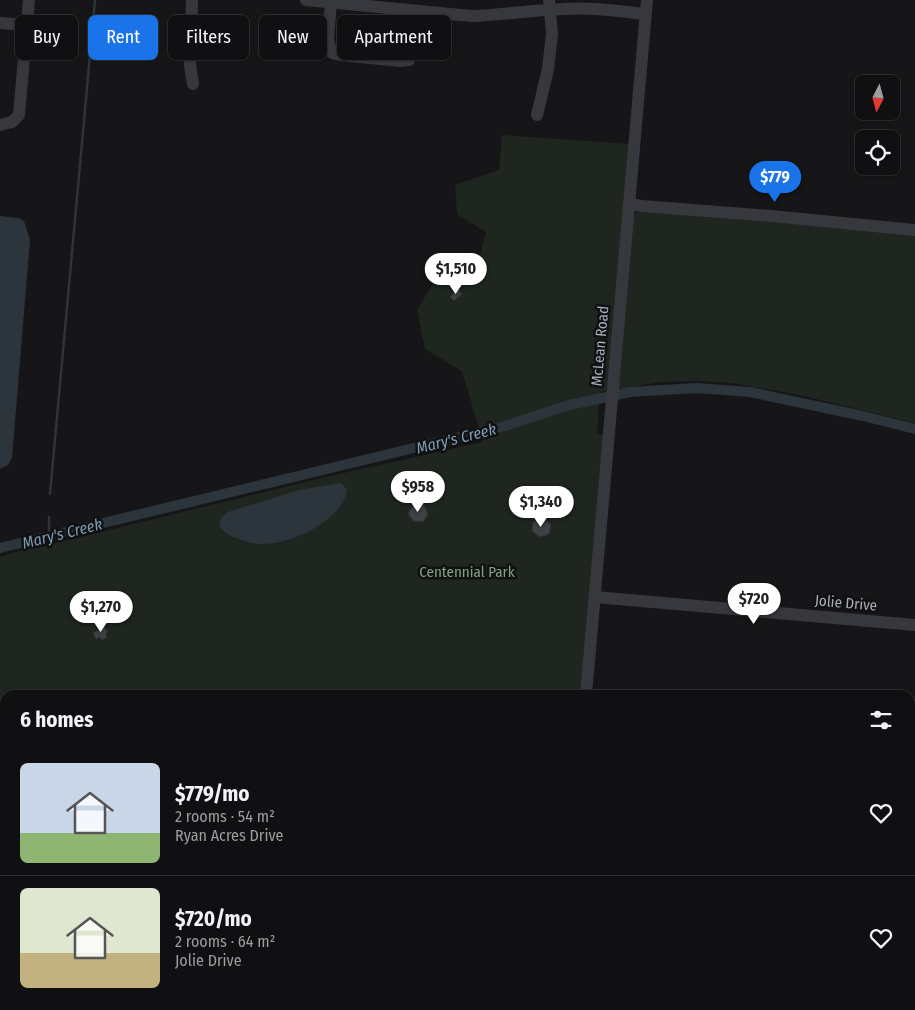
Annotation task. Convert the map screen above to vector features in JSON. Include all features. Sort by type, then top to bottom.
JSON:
[{"type":"street","points":[[28,15],[29,0]]},
{"type":"street","points":[[192,0],[190,65],[193,84]]},
{"type":"street","points":[[306,0],[471,16],[495,15],[548,5],[646,14]]},
{"type":"street","name":"McLean Road","points":[[586,690],[647,0]]},
{"type":"street","points":[[331,2],[328,40],[332,53],[340,56],[409,60],[414,47],[416,11]]},
{"type":"street","points":[[537,115],[548,69],[552,34],[548,5]]},
{"type":"street","points":[[0,23],[15,24]]},
{"type":"street","points":[[6,124],[19,115],[24,60]]},
{"type":"street","points":[[630,204],[915,230]]},
{"type":"street","name":"Jolie Drive","points":[[595,597],[915,625]]},
{"type":"green space","name":"Centennial Park","points":[[502,135],[630,144],[633,218],[636,213],[646,211],[915,235],[915,423],[800,395],[732,383],[662,382],[600,392],[597,434],[603,435],[581,690],[0,690],[0,557],[28,548],[44,546],[317,479],[483,442],[462,371],[425,349],[417,310],[437,277],[461,263],[479,259],[486,232],[457,214],[455,185],[499,170]]},
{"type":"shaded area","points":[[0,216],[19,218],[24,221],[30,240],[12,458],[8,465],[0,469]]},
{"type":"shaded area","points":[[340,483],[347,489],[344,500],[336,511],[314,528],[287,540],[262,544],[247,542],[229,535],[220,525],[221,519],[228,512],[299,490]]},
{"type":"building","points":[[469,269],[476,278],[468,284],[461,276]]},
{"type":"building","points":[[458,289],[462,294],[454,301],[450,297]]},
{"type":"building","points":[[414,505],[424,505],[428,514],[423,522],[413,521],[408,513]]},
{"type":"building","points":[[543,518],[551,525],[549,534],[540,537],[532,531],[533,522]]},
{"type":"building","points":[[104,626],[108,632],[105,634],[107,637],[102,640],[100,637],[96,639],[93,633]]},
{"type":"waterway","points":[[50,494],[95,0]]},
{"type":"waterway","name":"Mary's Creek","points":[[0,548],[505,426],[569,405],[630,392],[696,388],[750,392],[915,429]]},
{"type":"waterway","points":[[49,517],[49,536]]}]
